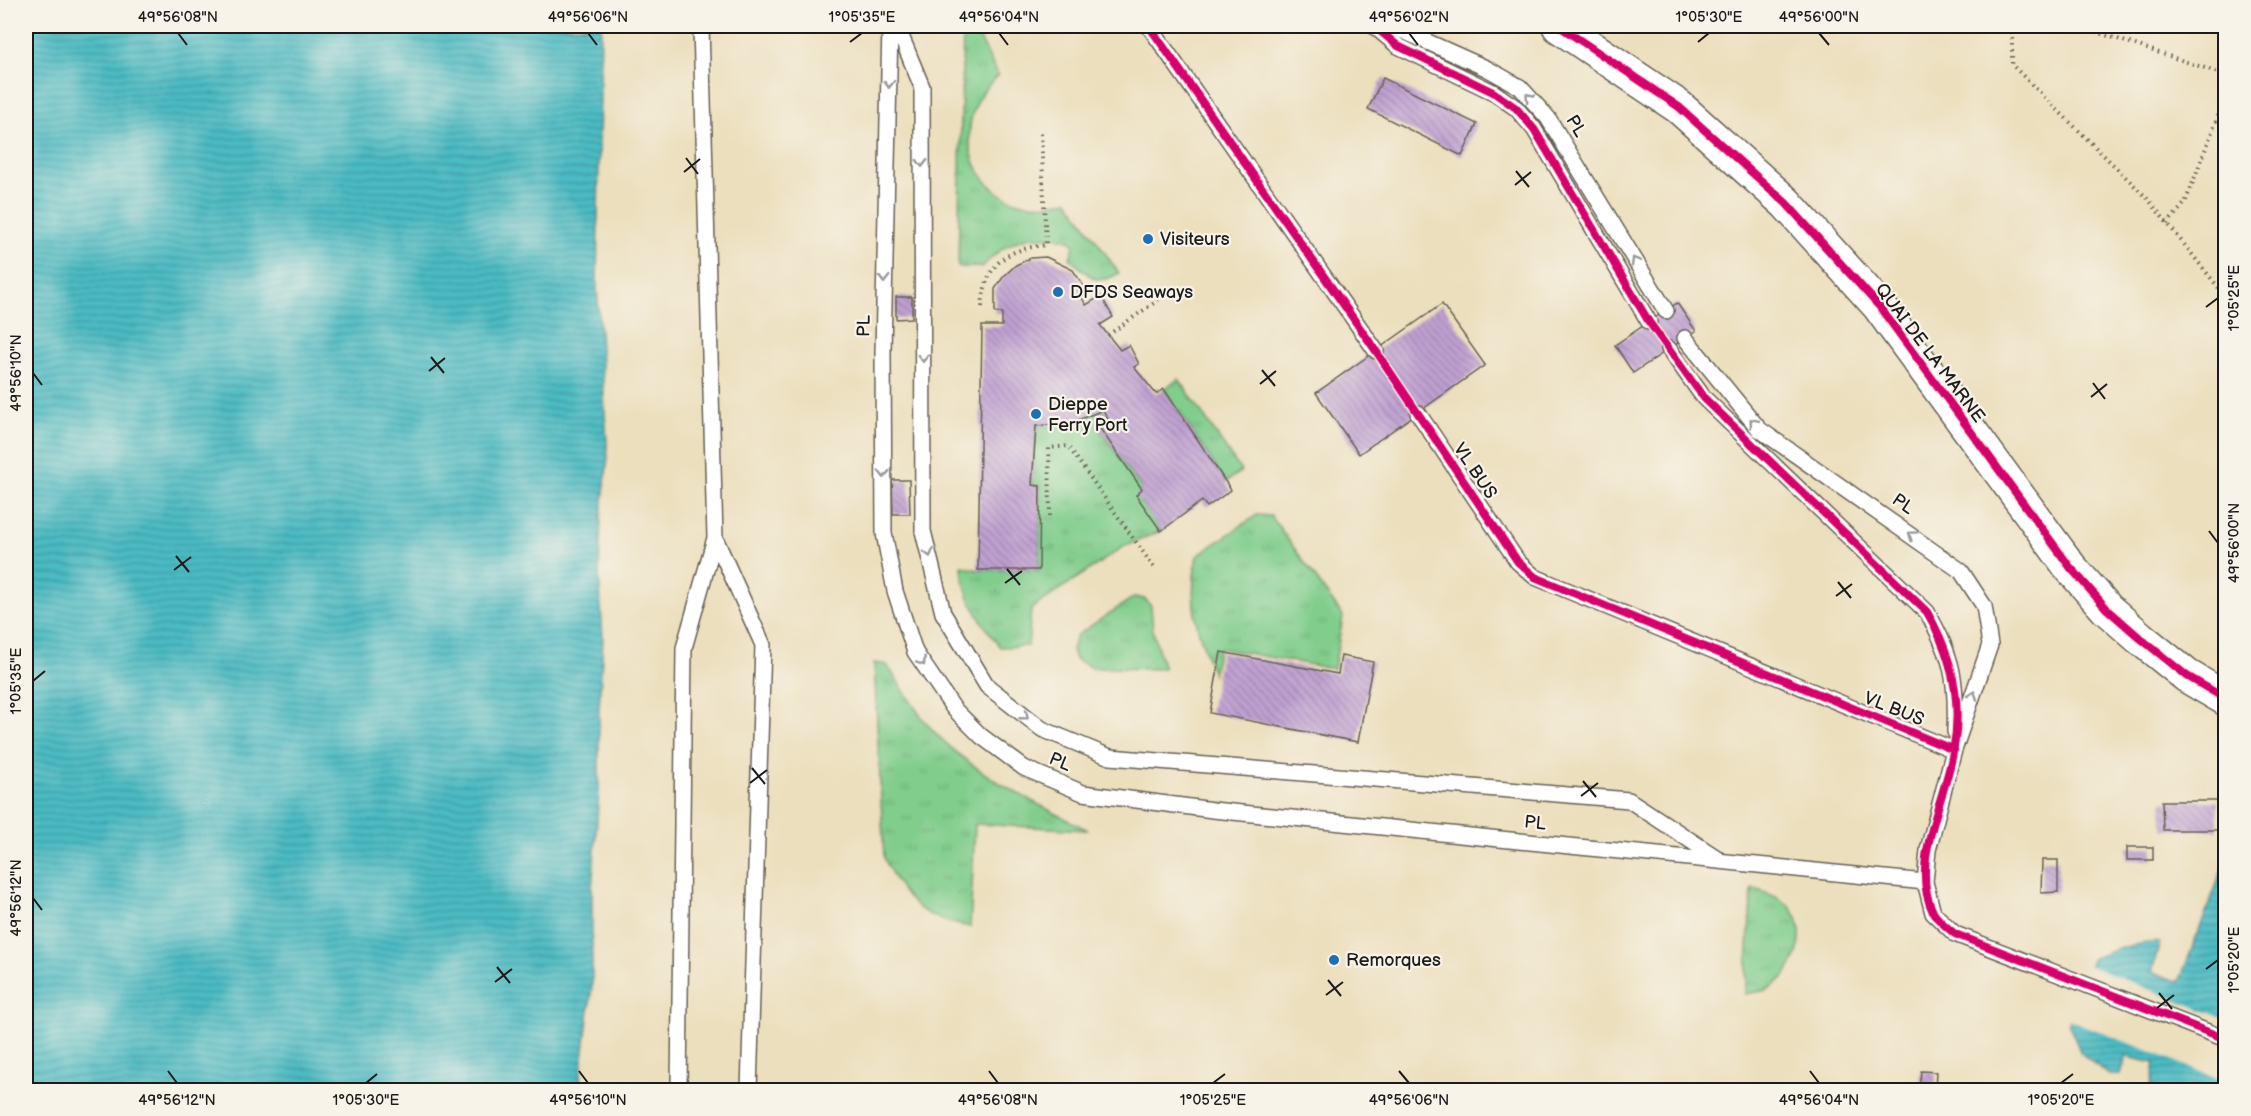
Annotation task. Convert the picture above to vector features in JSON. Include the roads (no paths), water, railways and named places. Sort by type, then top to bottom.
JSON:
[{"type":"street","name":"QUAI DE LA MARNE","points":[[1559,26],[1679,107],[1786,202],[1879,306],[2078,576],[2107,609],[2187,676],[2226,699]]},
{"type":"lane","points":[[679,1090],[684,648],[715,538],[701,26]]},
{"type":"lane","name":"PL","points":[[890,26],[883,352],[884,533],[894,591],[915,652],[954,709],[981,736],[1024,768],[1083,793],[1224,812],[1925,882]]},
{"type":"lane","points":[[897,26],[922,87],[924,531],[943,613],[987,686],[1042,729],[1110,757],[1629,800],[1720,861]]},
{"type":"lane","points":[[1149,26],[1376,351]]},
{"type":"lane","points":[[1374,26],[1398,46],[1492,92],[1516,108],[1534,129],[1649,322]]},
{"type":"lane","name":"PL","points":[[1392,26],[1488,69],[1520,87],[1548,118],[1666,311]]},
{"type":"lane","name":"PL","points":[[1685,338],[1759,429],[1961,571],[1984,606],[1990,645],[1954,750]]},
{"type":"lane","points":[[1669,349],[1704,398],[1927,612],[1940,634],[1956,688],[1954,750],[1928,850],[1925,882],[1933,913],[1955,934],[2040,969],[2226,1039]]},
{"type":"lane","name":"VL BUS","points":[[1418,412],[1518,562],[1535,577],[1954,750]]},
{"type":"lane","points":[[715,538],[763,645],[749,1090]]},
{"type":"water","points":[[26,26],[601,26],[597,287],[608,458],[601,518],[599,573],[603,639],[599,711],[599,791],[592,891],[592,987],[579,1090],[26,1090]]},
{"type":"water","points":[[2225,863],[2225,1090],[2150,1090],[2155,1063],[2126,1057],[2121,1075],[2109,1075],[2081,1053],[2068,1023],[2092,959],[2125,947],[2160,942],[2152,972],[2179,982]]},
{"type":"place","name":"Visiteurs","points":[[1148,239]]},
{"type":"place","name":"DFDS Seaways","points":[[1058,292]]},
{"type":"place","name":"Dieppe Ferry Port","points":[[1036,414]]},
{"type":"place","name":"Remorques","points":[[1334,960]]}]
